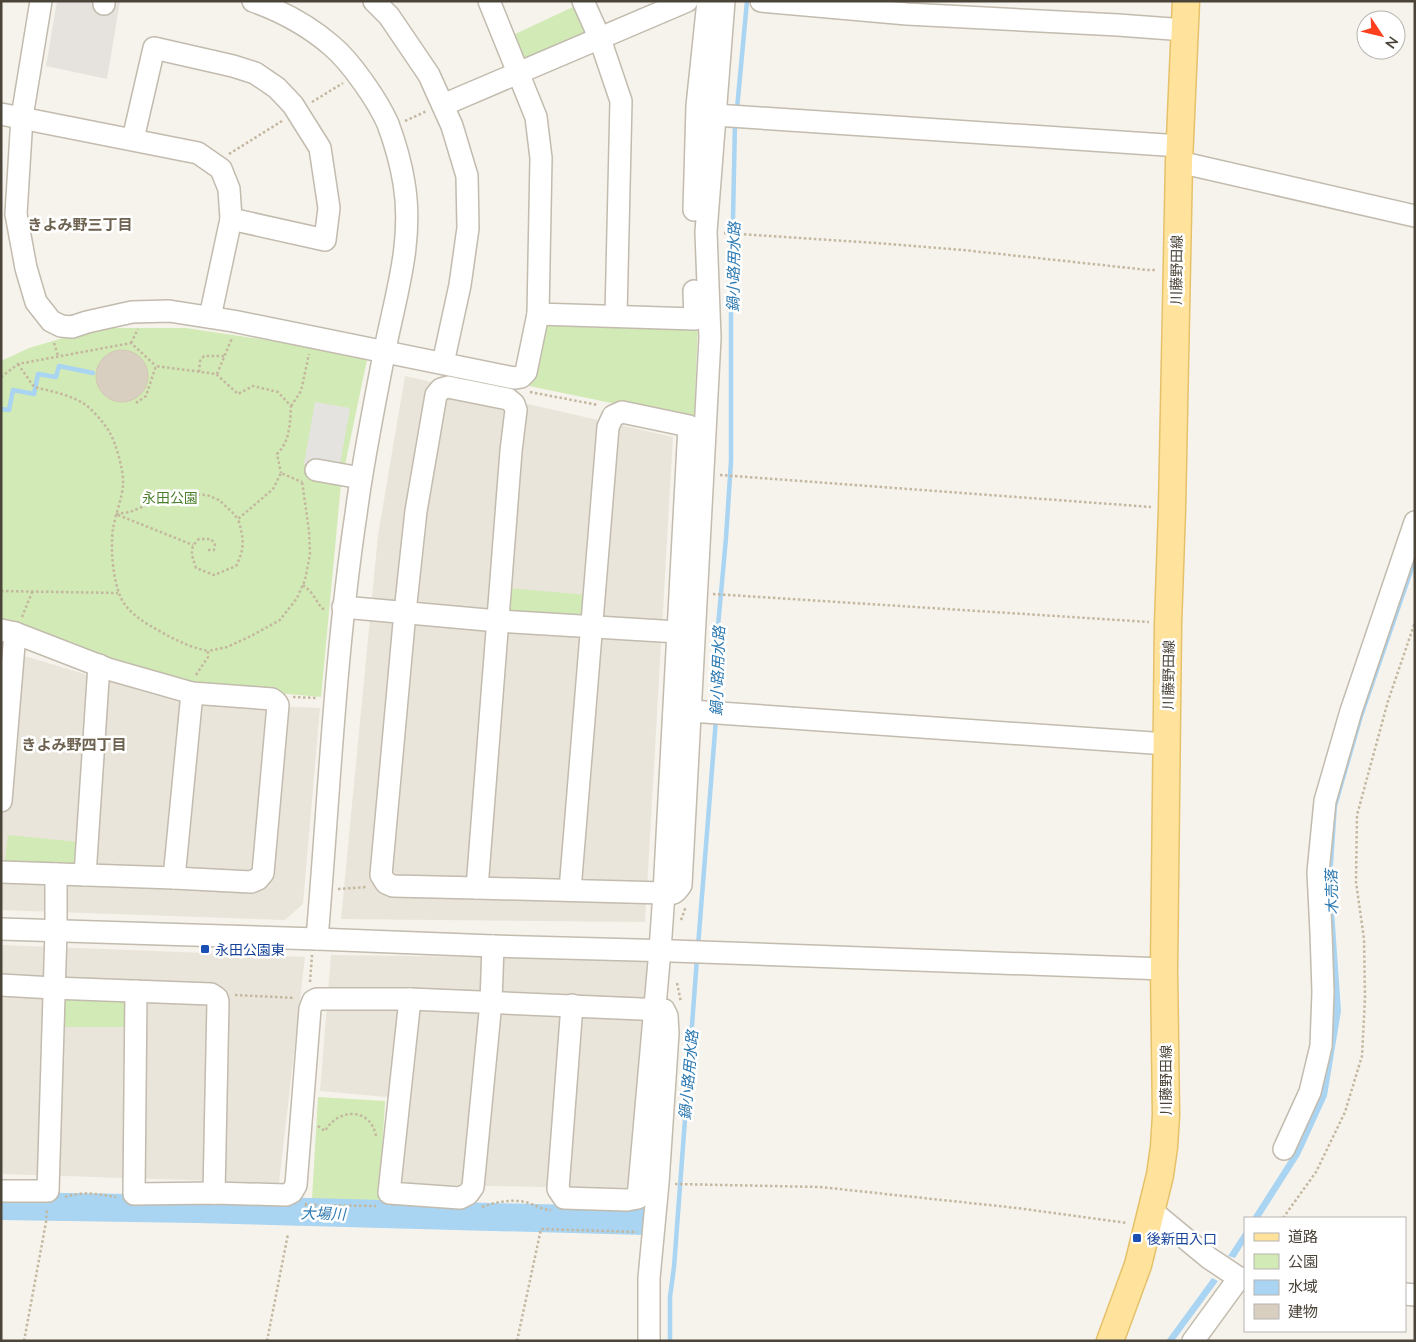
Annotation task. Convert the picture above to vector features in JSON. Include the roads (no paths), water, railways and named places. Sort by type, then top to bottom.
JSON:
[{"type":"main road","name":"川藤野田線","points":[[1110,1341],[1138,1265],[1150,1218],[1160,1175],[1166,1115],[1164,970],[1168,624],[1179,154],[1186,1]]},
{"type":"street","points":[[41,1],[12,116],[16,214],[26,268],[36,302],[51,321],[61,326],[72,327],[132,312],[169,311],[210,317],[514,378],[521,377],[526,372],[538,314],[541,158],[536,117],[489,1]]},
{"type":"street","points":[[374,1],[389,16],[429,75],[452,126],[467,176],[468,228],[460,285],[443,363]]},
{"type":"street","points":[[583,1],[600,39],[620,101],[616,316]]},
{"type":"street","points":[[538,314],[694,318],[693,265],[697,106],[708,1]]},
{"type":"street","points":[[477,888],[510,451],[516,410],[514,404],[508,399],[448,387],[441,389],[436,395],[416,511],[381,875],[386,883],[393,886],[671,894],[677,892],[681,885],[710,338],[706,232],[730,116],[724,1]]},
{"type":"street","points":[[761,1],[908,8],[1185,30]]},
{"type":"street","points":[[265,3],[302,24],[325,40],[351,66],[370,93],[387,123],[398,155],[404,184],[407,215],[406,246],[399,289],[385,352],[337,609],[314,947]]},
{"type":"street","points":[[443,105],[600,39],[675,4]]},
{"type":"street","points":[[133,139],[154,48],[233,66],[255,73],[278,88],[293,105],[320,148],[329,208],[325,240],[231,219]]},
{"type":"street","points":[[12,116],[198,152],[221,170],[229,189],[231,219],[210,317]]},
{"type":"street","points":[[730,116],[1179,154],[1415,216]]},
{"type":"street","points":[[570,890],[608,427],[613,416],[622,412],[689,426],[664,893],[656,1009],[638,1198],[626,1200],[564,1198],[558,1189],[572,1006]]},
{"type":"street","points":[[309,476],[361,478]]},
{"type":"street","points":[[1284,1149],[1310,1092],[1321,1046],[1323,992],[1322,932],[1318,872],[1325,801],[1351,710],[1415,522]]},
{"type":"street","points":[[337,609],[405,612],[592,628],[678,632]]},
{"type":"street","points":[[1,801],[8,632],[99,665],[192,694],[272,699],[278,705],[263,873],[258,879],[251,882],[1,872]]},
{"type":"street","points":[[85,875],[99,665]]},
{"type":"street","points":[[174,878],[192,694]]},
{"type":"street","points":[[690,711],[1167,744]]},
{"type":"street","points":[[1,1191],[48,1191],[56,874]]},
{"type":"street","points":[[1,929],[314,947],[493,946],[660,950],[1164,970]]},
{"type":"street","points":[[410,999],[389,1193],[460,1198],[468,1194],[473,1187],[491,1002],[493,946]]},
{"type":"street","points":[[1,985],[211,994],[217,998],[214,1193]]},
{"type":"street","points":[[136,991],[134,1194],[214,1193],[286,1195],[292,1192],[296,1185],[311,1000],[410,999],[664,1010],[667,1016],[668,1033],[658,1183],[649,1278],[649,1341]]},
{"type":"street","points":[[1150,1218],[1242,1278],[1195,1340]]},
{"type":"water","name":"木売落","points":[[1415,545],[1415,566],[1363,717],[1337,807],[1332,881],[1341,1011],[1327,1096],[1300,1155],[1261,1217],[1253,1217],[1294,1152],[1320,1091],[1324,877],[1331,804]]},
{"type":"water","points":[[1244,1232],[1244,1244],[1235,1258],[1228,1256]]},
{"type":"water","points":[[1212,1278],[1218,1281],[1174,1341],[1166,1341]]},
{"type":"waterway","name":"鍋小路用水路","points":[[737,109],[747,1]]},
{"type":"waterway","name":"鍋小路用水路","points":[[717,706],[718,626],[731,461],[731,315],[735,122]]},
{"type":"waterway","points":[[1,409],[9,410],[13,390],[34,394],[38,374],[56,377],[59,366],[93,373]]},
{"type":"waterway","name":"鍋小路用水路","points":[[698,946],[716,719]]},
{"type":"waterway","name":"鍋小路用水路","points":[[670,1341],[670,1297],[674,1267],[697,958]]},
{"type":"waterway","name":"大場川","points":[[1,1206],[197,1209],[645,1221]]},
{"type":"place","name":"永田公園東","points":[[205,949]]},
{"type":"place","name":"後新田入口","points":[[1137,1238]]},
{"type":"district","name":"きよみ野三丁目","points":[[80,224]]},
{"type":"district","name":"きよみ野四丁目","points":[[74,744]]},
{"type":"park label","name":"永田公園","points":[[170,497]]}]
